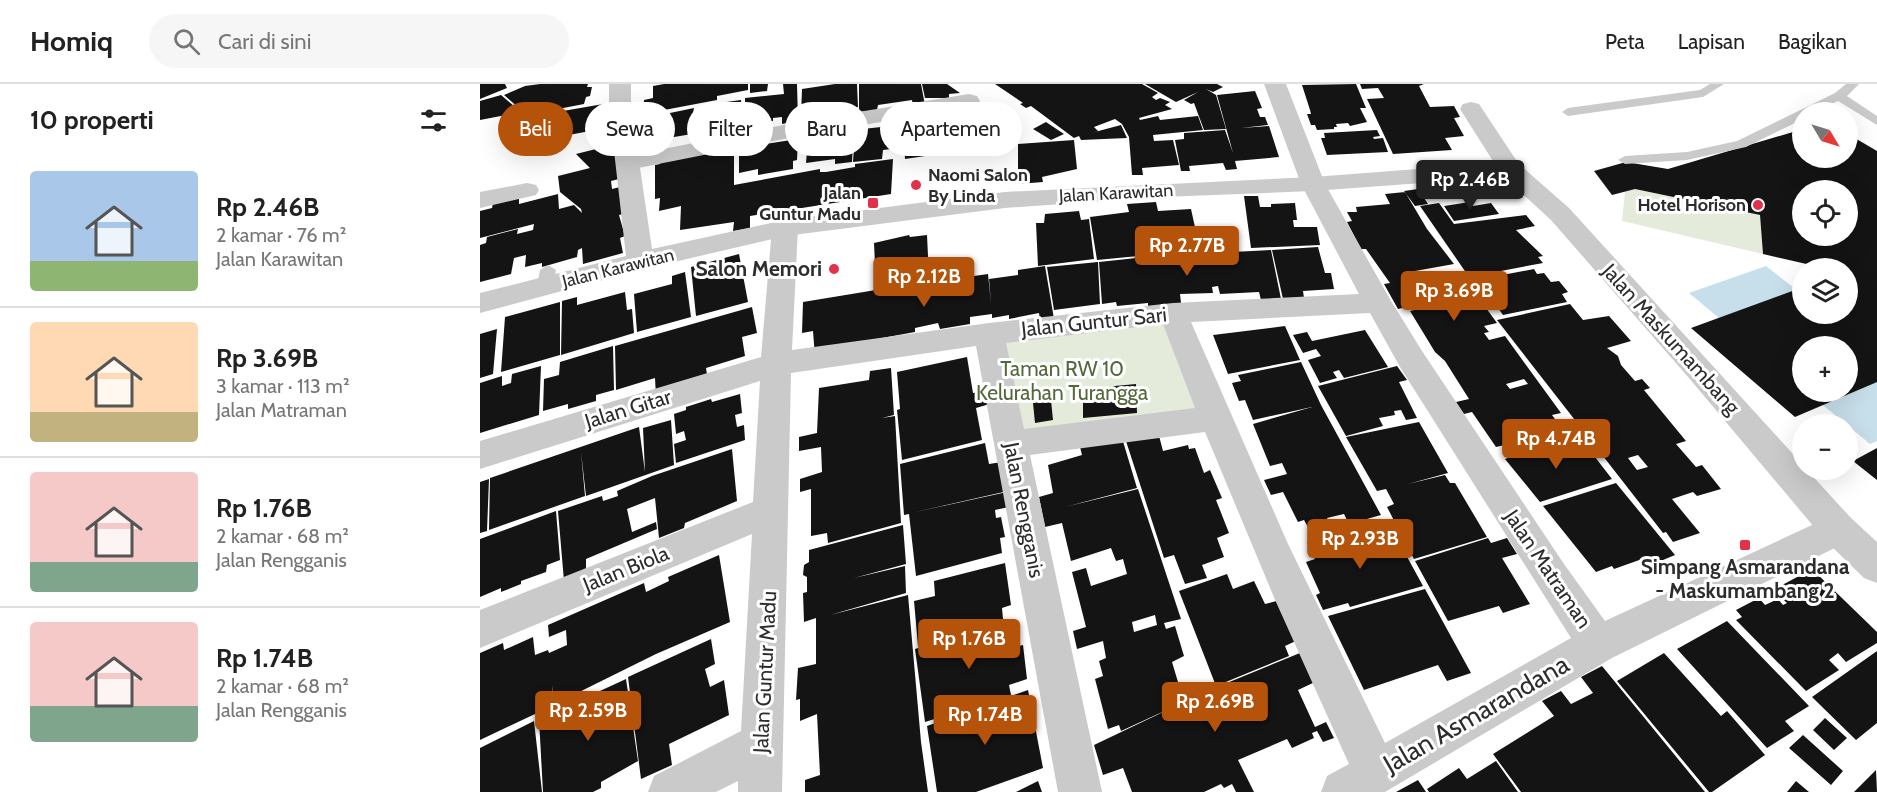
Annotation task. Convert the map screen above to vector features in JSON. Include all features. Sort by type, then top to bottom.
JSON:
[{"type":"street","points":[[620,84],[620,107],[640,261]]},
{"type":"street","name":"Jalan Matraman","points":[[1275,84],[1313,184],[1378,303],[1424,379],[1551,576],[1598,644]]},
{"type":"street","points":[[628,163],[809,127],[969,101]]},
{"type":"street","name":"Jalan Maskumambang","points":[[1471,109],[1510,169],[1560,214],[1838,529],[1877,566]]},
{"type":"street","name":"Jalan Karawitan","points":[[480,303],[547,278],[640,261],[785,228],[1005,200],[1162,190],[1313,184],[1510,169]]},
{"type":"street","points":[[480,200],[527,190]]},
{"type":"street","name":"Jalan Guntur Madu","points":[[760,792],[776,363],[785,228]]},
{"type":"street","name":"Jalan Guntur Sari","points":[[776,363],[989,334],[1173,313],[1378,303]]},
{"type":"street","points":[[1173,313],[1215,418],[1344,707],[1376,772]]},
{"type":"street","name":"Jalan Rengganis","points":[[989,334],[1080,792]]},
{"type":"street","name":"Jalan Gitar","points":[[480,455],[776,363]]},
{"type":"street","points":[[1011,444],[1215,418]]},
{"type":"street","name":"Jalan Biola","points":[[480,629],[772,510]]},
{"type":"street","name":"Jalan Asmarandana","points":[[1343,792],[1598,644],[1838,529]]},
{"type":"street","points":[[670,792],[761,743]]},
{"type":"lane","points":[[1568,112],[1703,93],[1718,84]]},
{"type":"lane","points":[[1827,102],[1839,96],[1853,84]]},
{"type":"lane","points":[[1839,96],[1877,121]]},
{"type":"lane","points":[[1625,160],[1687,156],[1742,144],[1792,119]]},
{"type":"green space","points":[[1635,189],[1760,215],[1763,254],[1622,221],[1625,191]]},
{"type":"green space","name":"Taman RW 10 Kelurahan Turangga","points":[[1165,321],[1202,413],[1019,435],[1002,339]]},
{"type":"water","points":[[1766,266],[1792,286],[1792,324],[1842,324],[1858,336],[1792,336],[1792,379],[1689,293]]},
{"type":"water","points":[[1858,336],[1877,350],[1877,441],[1870,444],[1858,434],[1858,414],[1834,414],[1819,402],[1858,402]]},
{"type":"building","points":[[480,84],[505,84],[507,88],[480,99]]},
{"type":"building","points":[[588,84],[587,87],[592,87],[590,96],[586,97],[584,104],[573,106],[573,102],[512,102],[504,95],[525,86]]},
{"type":"building","points":[[748,84],[748,90],[717,96],[717,100],[687,102],[687,106],[675,108],[675,102],[644,102],[653,98],[653,86]]},
{"type":"building","points":[[750,84],[768,84],[767,91],[750,93]]},
{"type":"building","points":[[783,84],[797,84],[797,102],[785,102],[785,123],[782,124],[782,117],[773,118],[773,102],[745,102],[745,98],[784,94]]},
{"type":"building","points":[[835,84],[857,84],[858,102],[802,102],[802,89]]},
{"type":"building","points":[[859,84],[921,84],[924,102],[912,102],[912,100],[880,102],[877,110],[868,111],[868,102],[859,102]]},
{"type":"building","points":[[922,84],[947,84],[960,93],[949,94],[949,98],[925,98]]},
{"type":"building","points":[[995,84],[1142,84],[1158,93],[1152,97],[1156,100],[1160,98],[1170,102],[1165,105],[1172,109],[1139,118],[1140,120],[1158,116],[1160,120],[1198,116],[1203,130],[1153,135],[1154,141],[1173,140],[1179,165],[1142,168],[1143,175],[1132,175],[1129,137],[1122,124],[1115,119],[1094,127],[1098,131],[1091,133],[1121,125],[1127,138],[1081,140],[1079,136],[1074,138],[1031,106],[1026,108],[1022,102]]},
{"type":"building","points":[[1145,84],[1217,84],[1223,87],[1213,92],[1206,89],[1216,95],[1226,129],[1204,130],[1194,103],[1191,104],[1184,100],[1198,92],[1176,102]]},
{"type":"building","points":[[1356,84],[1366,108],[1360,108],[1367,122],[1350,126],[1348,123],[1336,124],[1337,127],[1334,129],[1317,130],[1315,125],[1311,125],[1307,114],[1311,114],[1302,85]]},
{"type":"building","points":[[1360,84],[1424,84],[1419,86],[1430,107],[1454,106],[1460,117],[1454,118],[1464,136],[1445,138],[1452,150],[1393,154],[1367,99],[1384,98],[1378,88],[1362,89]]},
{"type":"building","points":[[1255,91],[1262,108],[1257,109],[1260,117],[1265,117],[1268,125],[1241,128],[1269,126],[1279,157],[1235,161],[1237,169],[1226,170],[1223,163],[1189,166],[1190,171],[1181,171],[1175,140],[1184,139],[1184,133],[1225,130],[1233,153],[1217,95]]},
{"type":"building","points":[[501,95],[509,102],[498,102],[498,116],[480,120],[480,101]]},
{"type":"building","points":[[585,107],[585,132],[573,134],[573,109]]},
{"type":"building","points":[[687,109],[687,135],[675,137],[675,112]]},
{"type":"building","points":[[1046,122],[1064,134],[1051,140],[1033,129]]},
{"type":"building","points":[[880,127],[880,156],[882,156],[882,159],[853,162],[853,156],[868,156],[868,128]]},
{"type":"building","points":[[1377,130],[1380,136],[1373,137],[1374,139],[1383,138],[1388,152],[1327,155],[1321,138],[1325,138],[1324,133]]},
{"type":"building","name":"Hotel Horison","points":[[1792,132],[1792,168],[1858,168],[1858,140],[1877,151],[1877,382],[1858,390],[1858,336],[1792,336],[1792,402],[1830,402],[1802,414],[1792,414],[1691,328],[1792,291],[1792,324],[1858,324],[1858,258],[1792,258],[1792,261],[1763,254],[1760,215],[1635,189],[1612,195],[1594,171],[1626,162],[1668,169]]},
{"type":"building","points":[[1074,140],[1077,169],[1042,177],[1043,182],[1018,184],[1018,156],[1022,156],[1022,144]]},
{"type":"building","points":[[785,141],[785,156],[797,156],[797,160],[793,161],[793,169],[758,175],[758,169],[739,173],[739,156],[773,156],[773,143]]},
{"type":"building","points":[[585,152],[585,156],[617,156],[619,179],[611,181],[612,189],[620,187],[623,214],[619,215],[625,236],[620,238],[623,253],[583,264],[582,248],[578,250],[577,257],[542,267],[542,263],[525,267],[526,255],[514,258],[511,274],[480,282],[480,245],[486,243],[487,237],[518,229],[517,234],[533,230],[534,224],[480,238],[480,211],[492,208],[493,203],[519,196],[519,204],[558,194],[559,209],[574,205],[582,213],[581,209],[560,192],[558,176],[590,168],[576,154]]},
{"type":"building","points":[[687,155],[734,156],[734,185],[820,169],[820,172],[826,172],[855,167],[855,164],[893,159],[891,194],[750,216],[750,228],[733,231],[734,222],[680,230],[681,206],[659,211],[660,198],[655,199],[655,165],[660,164],[660,160]]},
{"type":"building","points":[[807,156],[852,156],[852,162],[835,164],[835,159],[806,163]]},
{"type":"building","points":[[905,156],[925,156],[905,159]]},
{"type":"building","points":[[1418,189],[1428,204],[1415,206],[1404,191]]},
{"type":"building","points":[[1405,192],[1427,229],[1454,264],[1415,271],[1420,278],[1459,271],[1497,323],[1484,326],[1489,332],[1484,333],[1489,340],[1505,336],[1561,413],[1552,415],[1560,426],[1507,440],[1509,444],[1496,447],[1472,412],[1464,414],[1456,402],[1469,399],[1445,361],[1435,352],[1410,311],[1433,306],[1408,310],[1406,307],[1398,309],[1384,284],[1390,283],[1366,249],[1361,249],[1347,222],[1352,221],[1347,212],[1357,212],[1356,207],[1390,204],[1385,194]],"holes":[[[1524,379],[1528,384],[1510,389],[1506,384]]]},
{"type":"building","points":[[1244,196],[1258,196],[1260,207],[1295,203],[1297,220],[1293,220],[1294,227],[1317,227],[1320,245],[1251,248]]},
{"type":"building","points":[[1156,202],[1158,211],[1191,209],[1200,250],[1097,260],[1090,217],[1129,212],[1127,204]]},
{"type":"building","points":[[1470,202],[1473,206],[1491,203],[1499,214],[1454,221],[1444,206]]},
{"type":"building","points":[[1439,203],[1454,224],[1526,215],[1535,226],[1516,230],[1543,256],[1538,257],[1543,263],[1469,277],[1420,206]]},
{"type":"building","points":[[1079,211],[1081,220],[1089,219],[1094,259],[1038,266],[1036,223],[1044,223],[1045,214]]},
{"type":"building","points":[[909,235],[910,237],[927,235],[929,277],[876,286],[874,243]]},
{"type":"building","points":[[1318,247],[1325,273],[1331,273],[1334,289],[1303,291],[1304,298],[1283,299],[1272,250]]},
{"type":"building","points":[[1271,250],[1281,299],[1261,300],[1259,292],[1220,294],[1218,286],[1212,287],[1213,293],[1180,294],[1181,303],[1148,307],[1148,303],[1117,306],[1116,302],[1102,304],[1099,262],[1155,256]]},
{"type":"building","points":[[739,254],[748,302],[696,316],[691,267]]},
{"type":"building","points":[[1098,262],[1100,304],[1054,310],[1047,267]]},
{"type":"building","points":[[1045,266],[1054,319],[1040,321],[1039,313],[1009,319],[1009,315],[992,318],[992,314],[970,317],[970,324],[940,329],[938,323],[915,328],[915,332],[871,340],[815,357],[813,331],[802,333],[803,302],[967,275],[967,277],[988,274],[991,303],[989,279],[1018,275],[1018,270]]},
{"type":"building","points":[[1534,269],[1537,274],[1544,273],[1551,282],[1559,281],[1568,292],[1562,294],[1567,302],[1503,315],[1482,285],[1486,284],[1484,281],[1498,279],[1497,276]]},
{"type":"building","points":[[685,272],[691,317],[637,332],[634,294],[672,284],[672,276]]},
{"type":"building","points":[[625,292],[627,310],[632,309],[634,333],[561,355],[562,301],[577,297],[577,305]]},
{"type":"building","points":[[560,302],[560,355],[501,372],[505,317]]},
{"type":"building","points":[[1570,304],[1583,320],[1609,316],[1631,341],[1607,348],[1618,356],[1621,365],[1635,381],[1642,379],[1650,388],[1644,390],[1686,441],[1676,444],[1696,467],[1702,465],[1721,489],[1697,496],[1693,492],[1672,499],[1700,533],[1673,542],[1666,532],[1663,533],[1497,320]],"holes":[[[1638,455],[1648,467],[1637,470],[1628,458]]]},
{"type":"building","points":[[752,307],[757,333],[742,337],[745,356],[706,368],[708,381],[656,397],[655,378],[616,390],[615,346]]},
{"type":"building","points":[[1285,326],[1300,360],[1228,374],[1213,335]]},
{"type":"building","points":[[497,329],[493,374],[480,378],[480,334]]},
{"type":"building","points":[[1365,330],[1388,367],[1344,378],[1339,370],[1333,372],[1337,378],[1320,383],[1308,360],[1321,356],[1316,349],[1303,353],[1293,335],[1307,332],[1312,341]]},
{"type":"building","points":[[613,346],[614,390],[596,395],[596,401],[568,409],[568,404],[543,411],[544,379],[559,375],[560,362]]},
{"type":"building","points":[[967,357],[973,393],[990,389],[993,403],[976,408],[982,440],[902,460],[897,410],[900,409],[897,372]]},
{"type":"building","points":[[1301,362],[1321,405],[1381,515],[1349,524],[1344,514],[1327,518],[1333,530],[1313,536],[1304,520],[1298,522],[1283,492],[1271,495],[1264,480],[1287,474],[1282,463],[1270,466],[1253,424],[1312,407],[1253,420],[1245,400],[1239,401],[1232,383],[1241,381],[1238,375]]},
{"type":"building","points":[[541,366],[539,415],[480,433],[480,383],[502,376],[502,386],[511,383],[512,374]]},
{"type":"building","points":[[1397,366],[1407,380],[1399,382],[1417,418],[1406,420],[1401,410],[1394,411],[1395,415],[1379,418],[1383,426],[1346,436],[1318,386]]},
{"type":"building","points":[[891,368],[894,415],[882,418],[895,416],[901,523],[828,543],[827,533],[811,536],[811,489],[800,492],[800,479],[822,472],[821,447],[799,451],[799,437],[817,433],[819,388],[869,380],[870,371]]},
{"type":"building","points":[[1136,384],[1137,413],[1083,418],[1083,389]]},
{"type":"building","points":[[740,394],[742,413],[735,415],[737,427],[744,425],[745,440],[676,463],[674,444],[686,440],[684,431],[676,434],[674,414],[686,410],[686,407],[711,399],[712,402]]},
{"type":"building","points":[[1051,400],[1053,420],[1035,423],[1033,403]]},
{"type":"building","points":[[671,420],[674,465],[586,496],[581,452],[585,496],[489,530],[490,478],[639,427],[645,472],[643,428]]},
{"type":"building","points":[[1419,422],[1448,473],[1408,484],[1445,475],[1450,483],[1455,483],[1487,537],[1414,559],[1387,507],[1394,504],[1386,489],[1377,491],[1346,437]]},
{"type":"building","points":[[1158,432],[1163,451],[1188,445],[1189,449],[1195,448],[1204,473],[1210,470],[1222,498],[1216,500],[1229,533],[1217,538],[1224,557],[1202,565],[1207,578],[1185,584],[1174,555],[1164,558],[1125,438]]},
{"type":"building","points":[[1122,438],[1137,488],[1065,507],[1138,489],[1181,619],[1164,623],[1166,629],[1175,626],[1184,656],[1172,662],[1184,702],[1121,731],[1119,725],[1108,729],[1095,679],[1103,676],[1099,661],[1106,658],[1103,641],[1077,649],[1073,631],[1086,627],[1072,572],[1086,568],[1091,586],[1127,574],[1123,559],[1116,561],[1111,548],[1071,561],[1062,523],[1045,527],[1039,497],[1053,493],[1048,465],[1082,455],[1080,447]],"holes":[[[1155,615],[1157,625],[1134,632],[1132,622]]]},
{"type":"building","points":[[1561,441],[1571,453],[1588,448],[1612,479],[1540,502],[1505,459],[1508,458],[1502,449],[1517,445],[1522,453]]},
{"type":"building","points":[[985,443],[989,464],[1002,462],[1008,491],[911,513],[1007,492],[1009,507],[995,510],[996,518],[1001,517],[1005,537],[1000,538],[1002,553],[916,576],[909,514],[904,515],[900,464]]},
{"type":"building","points":[[1877,448],[1877,480],[1858,465],[1858,458]]},
{"type":"building","points":[[732,449],[737,501],[685,523],[684,528],[659,538],[655,498],[627,509],[632,532],[656,522],[657,529],[586,559],[586,572],[564,581],[558,511],[602,496],[603,501],[618,496],[617,491],[652,476]]},
{"type":"building","points":[[489,479],[487,531],[480,533],[480,482]]},
{"type":"building","points":[[1616,483],[1675,555],[1651,565],[1645,558],[1614,569],[1612,566],[1596,572],[1543,506]]},
{"type":"building","points":[[556,511],[560,560],[547,565],[546,572],[521,581],[521,584],[501,592],[501,588],[480,597],[480,539]]},
{"type":"building","points":[[903,525],[906,564],[854,578],[905,566],[906,593],[830,615],[908,595],[921,742],[928,792],[805,792],[805,780],[820,775],[817,714],[800,721],[800,699],[796,700],[798,668],[816,664],[816,618],[804,622],[803,593],[807,592],[807,577],[803,575],[804,565],[809,562],[809,550]]},
{"type":"building","points":[[1393,531],[1423,586],[1350,607],[1348,603],[1323,610],[1316,595],[1320,593],[1306,562],[1315,559],[1307,542],[1329,536],[1333,543],[1341,541],[1343,546]]},
{"type":"building","points":[[1488,538],[1491,543],[1507,538],[1517,554],[1502,558],[1530,604],[1503,613],[1499,606],[1448,621],[1415,561]]},
{"type":"building","points":[[719,555],[730,622],[656,654],[555,704],[552,685],[554,705],[480,740],[480,653],[503,643],[504,650],[533,637],[535,655],[548,650],[549,653],[567,645],[566,630],[549,637],[548,625],[644,583],[646,592],[669,581],[668,577]]},
{"type":"building","points":[[1005,563],[1011,605],[1002,608],[1003,619],[918,646],[914,601],[935,596],[934,581]]},
{"type":"building","points":[[1812,569],[1877,632],[1877,643],[1846,662],[1838,653],[1829,660],[1839,670],[1806,691],[1736,620],[1742,617],[1736,610],[1759,598],[1765,605],[1778,599],[1783,605],[1787,603],[1773,590]]},
{"type":"building","points":[[1227,574],[1233,589],[1254,581],[1265,604],[1280,600],[1298,640],[1285,646],[1289,656],[1216,686],[1179,591]]},
{"type":"building","points":[[1425,589],[1471,673],[1447,681],[1438,665],[1364,690],[1328,616]]},
{"type":"building","points":[[1012,619],[1015,647],[1023,645],[1027,679],[1009,685],[1011,695],[925,722],[915,649]]},
{"type":"building","points":[[1727,621],[1809,706],[1785,721],[1794,731],[1767,748],[1677,649]]},
{"type":"building","points":[[711,639],[715,664],[705,669],[710,687],[724,680],[729,715],[669,744],[672,765],[641,779],[628,677]]},
{"type":"building","points":[[1877,651],[1877,723],[1856,740],[1812,697]]},
{"type":"building","points":[[1300,653],[1315,682],[1298,690],[1315,727],[1326,722],[1334,738],[1323,742],[1317,731],[1312,733],[1314,738],[1292,748],[1287,739],[1238,760],[1254,792],[1236,792],[1232,784],[1224,788],[1221,784],[1204,792],[1132,792],[1123,768],[1103,775],[1094,745],[1205,692]]},
{"type":"building","points":[[1664,653],[1721,716],[1727,711],[1765,755],[1712,792],[1709,792],[1617,681]]},
{"type":"building","points":[[1602,666],[1705,792],[1521,792],[1493,754],[1554,716],[1542,701],[1561,691],[1571,704],[1593,693],[1581,677]]},
{"type":"building","points":[[626,679],[638,761],[601,782],[601,788],[593,792],[543,792],[539,719]]},
{"type":"building","points":[[1028,690],[1043,768],[976,792],[937,792],[927,726]]},
{"type":"building","points":[[1825,718],[1847,738],[1834,750],[1813,730]]},
{"type":"building","points":[[534,721],[542,792],[480,792],[480,748]]},
{"type":"building","points":[[1803,735],[1843,771],[1831,785],[1789,748]]},
{"type":"building","points":[[1496,761],[1518,792],[1429,792],[1427,789],[1459,768],[1467,779]]},
{"type":"building","points":[[1876,770],[1877,792],[1854,792]]},
{"type":"building","points":[[1418,780],[1426,792],[1396,792]]},
{"type":"building","points":[[1038,781],[1042,792],[1016,792]]},
{"type":"building","points":[[1796,781],[1809,792],[1787,792]]},
{"type":"place","name":"Naomi Salon By Linda","points":[[916,185]]},
{"type":"place","name":"Jalan Guntur Madu","points":[[873,203]]},
{"type":"place","name":"Hotel Horison","points":[[1758,205]]},
{"type":"place","name":"Salon Memori","points":[[834,269]]},
{"type":"place","name":"Simpang Asmarandana - Maskumambang 2","points":[[1745,545]]}]
